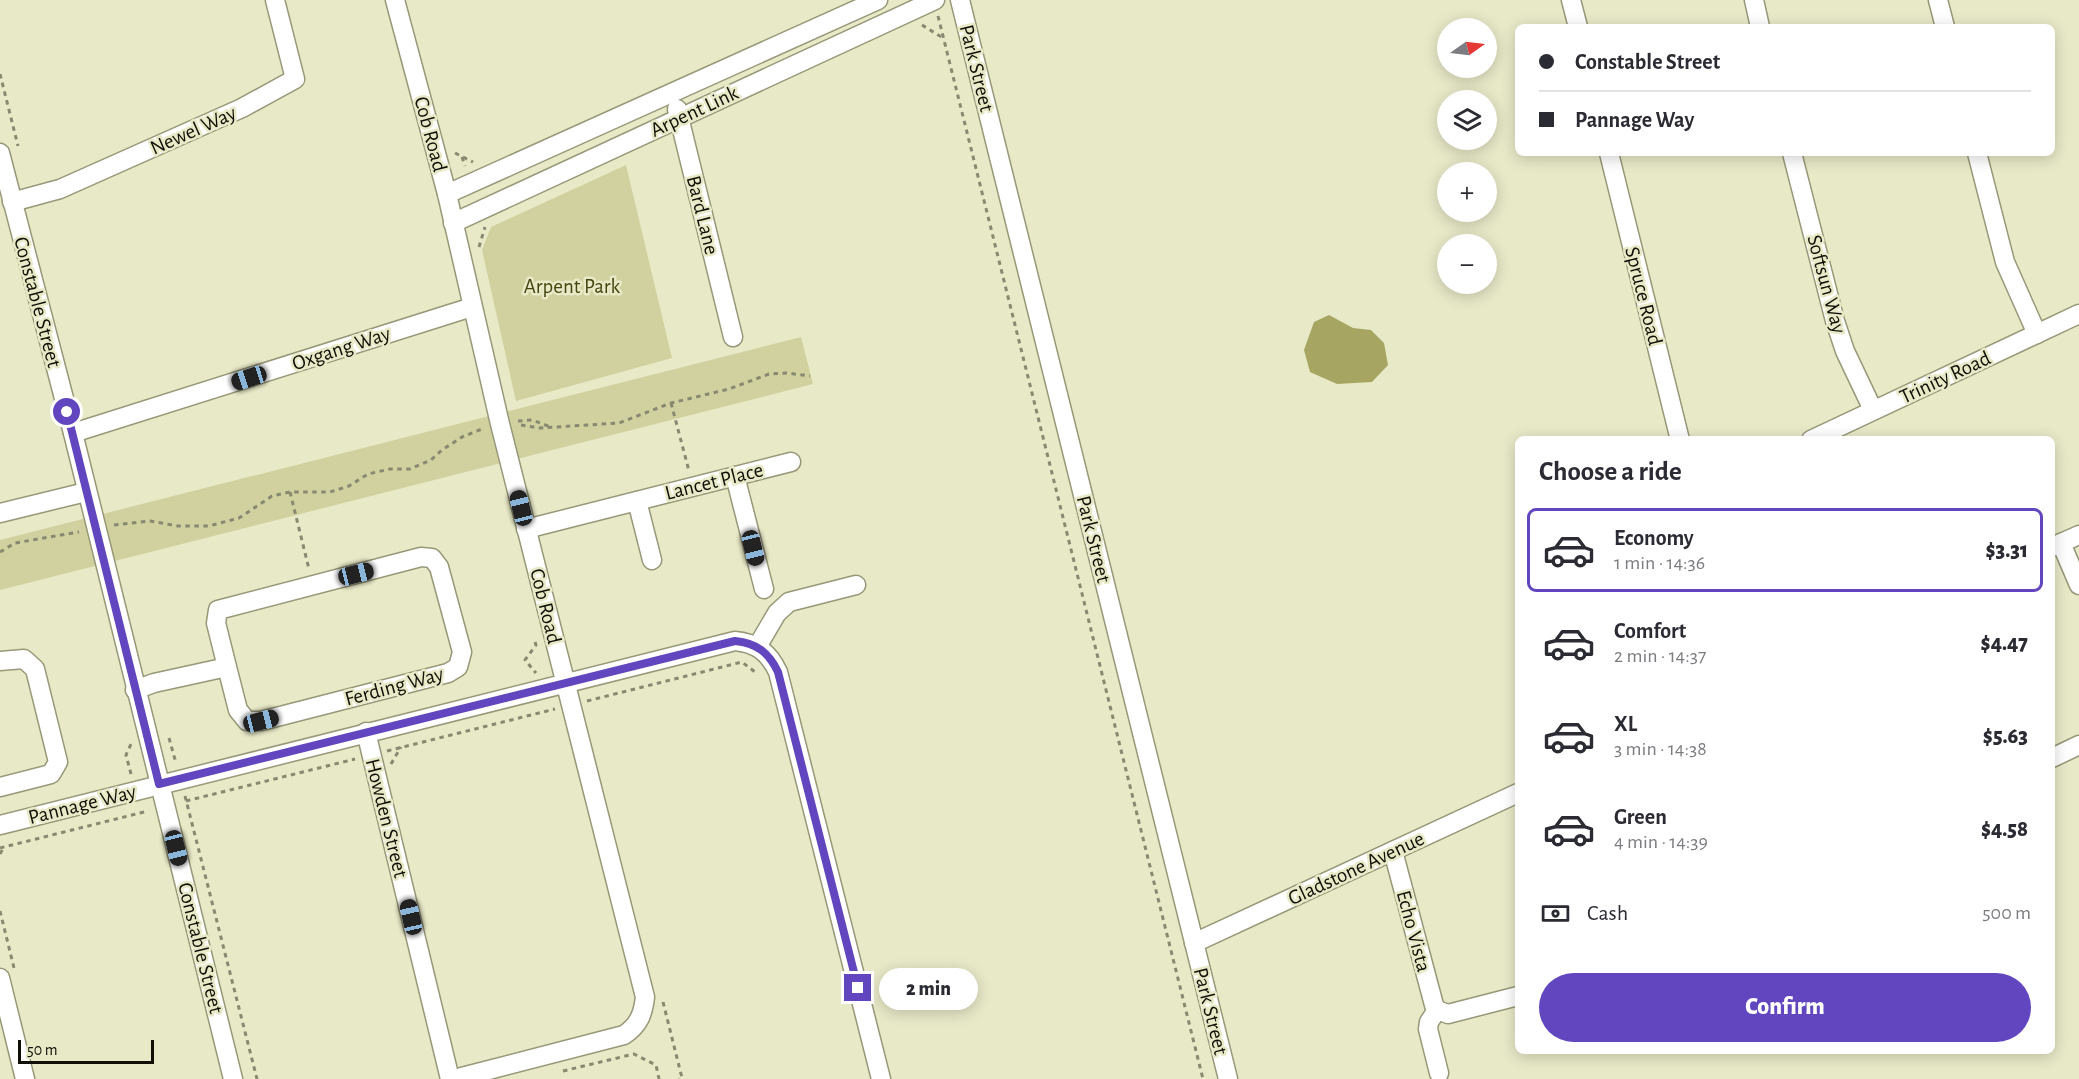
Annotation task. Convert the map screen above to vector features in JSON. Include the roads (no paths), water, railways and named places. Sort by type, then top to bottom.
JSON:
[{"type":"street","name":"Newel Way","points":[[12,202],[60,189],[242,108],[295,79],[275,0]]},
{"type":"street","name":"Cob Road","points":[[395,0],[447,194],[472,307],[491,427],[526,529],[557,685],[571,705],[645,997],[643,1012],[635,1027],[618,1037],[452,1079]]},
{"type":"street","name":"Arpent Link","points":[[447,194],[878,0]]},
{"type":"street","name":"Arpent Link","points":[[453,223],[935,0]]},
{"type":"street","name":"Park Street","points":[[960,0],[1228,1079]]},
{"type":"street","points":[[1571,0],[1577,24]]},
{"type":"street","points":[[1754,0],[1759,24]]},
{"type":"street","points":[[1938,0],[1944,24]]},
{"type":"street","name":"Bard Lane","points":[[672,92],[733,337]]},
{"type":"street","name":"Constable Street","points":[[0,153],[4,183],[12,202],[73,433],[233,1079]]},
{"type":"street","name":"Spruce Road","points":[[1610,156],[1679,436]]},
{"type":"street","name":"Softsun Way","points":[[1793,156],[1835,321],[1845,351],[1873,410]]},
{"type":"street","points":[[1978,156],[2005,262],[2037,334]]},
{"type":"street","name":"Oxgang Way","points":[[73,433],[472,307]]},
{"type":"street","name":"Trinity Road","points":[[1819,436],[2079,314]]},
{"type":"street","name":"Lancet Place","points":[[526,529],[791,462]]},
{"type":"street","points":[[735,476],[764,589]]},
{"type":"street","points":[[0,513],[86,492]]},
{"type":"street","name":"Lancet Place","points":[[637,501],[652,560]]},
{"type":"street","points":[[2079,534],[2056,545],[2079,585]]},
{"type":"street","name":"Ferding Way","points":[[421,557],[432,558],[439,567],[462,652],[458,667],[447,674],[261,721],[247,721],[238,710],[227,667],[216,622],[218,610],[421,557]]},
{"type":"street","points":[[856,585],[789,602],[777,613],[757,647],[767,654],[778,672],[881,1079]]},
{"type":"street","name":"Pannage Way","points":[[0,825],[735,641],[746,642],[757,647]]},
{"type":"street","points":[[0,661],[24,659],[36,669],[58,762],[51,774],[0,787]]},
{"type":"street","points":[[135,690],[154,683],[227,667]]},
{"type":"street","name":"Howden Street","points":[[366,732],[452,1079]]},
{"type":"street","points":[[2055,757],[2079,745]]},
{"type":"street","name":"Gladstone Avenue","points":[[1194,943],[1515,794]]},
{"type":"street","name":"Echo Vista","points":[[1393,851],[1437,1010]]},
{"type":"street","points":[[0,978],[25,1079]]},
{"type":"street","points":[[1439,1073],[1428,1029],[1437,1010],[1448,1014],[1515,997]]},
{"type":"park label","name":"Arpent Park","points":[[572,286]]}]
